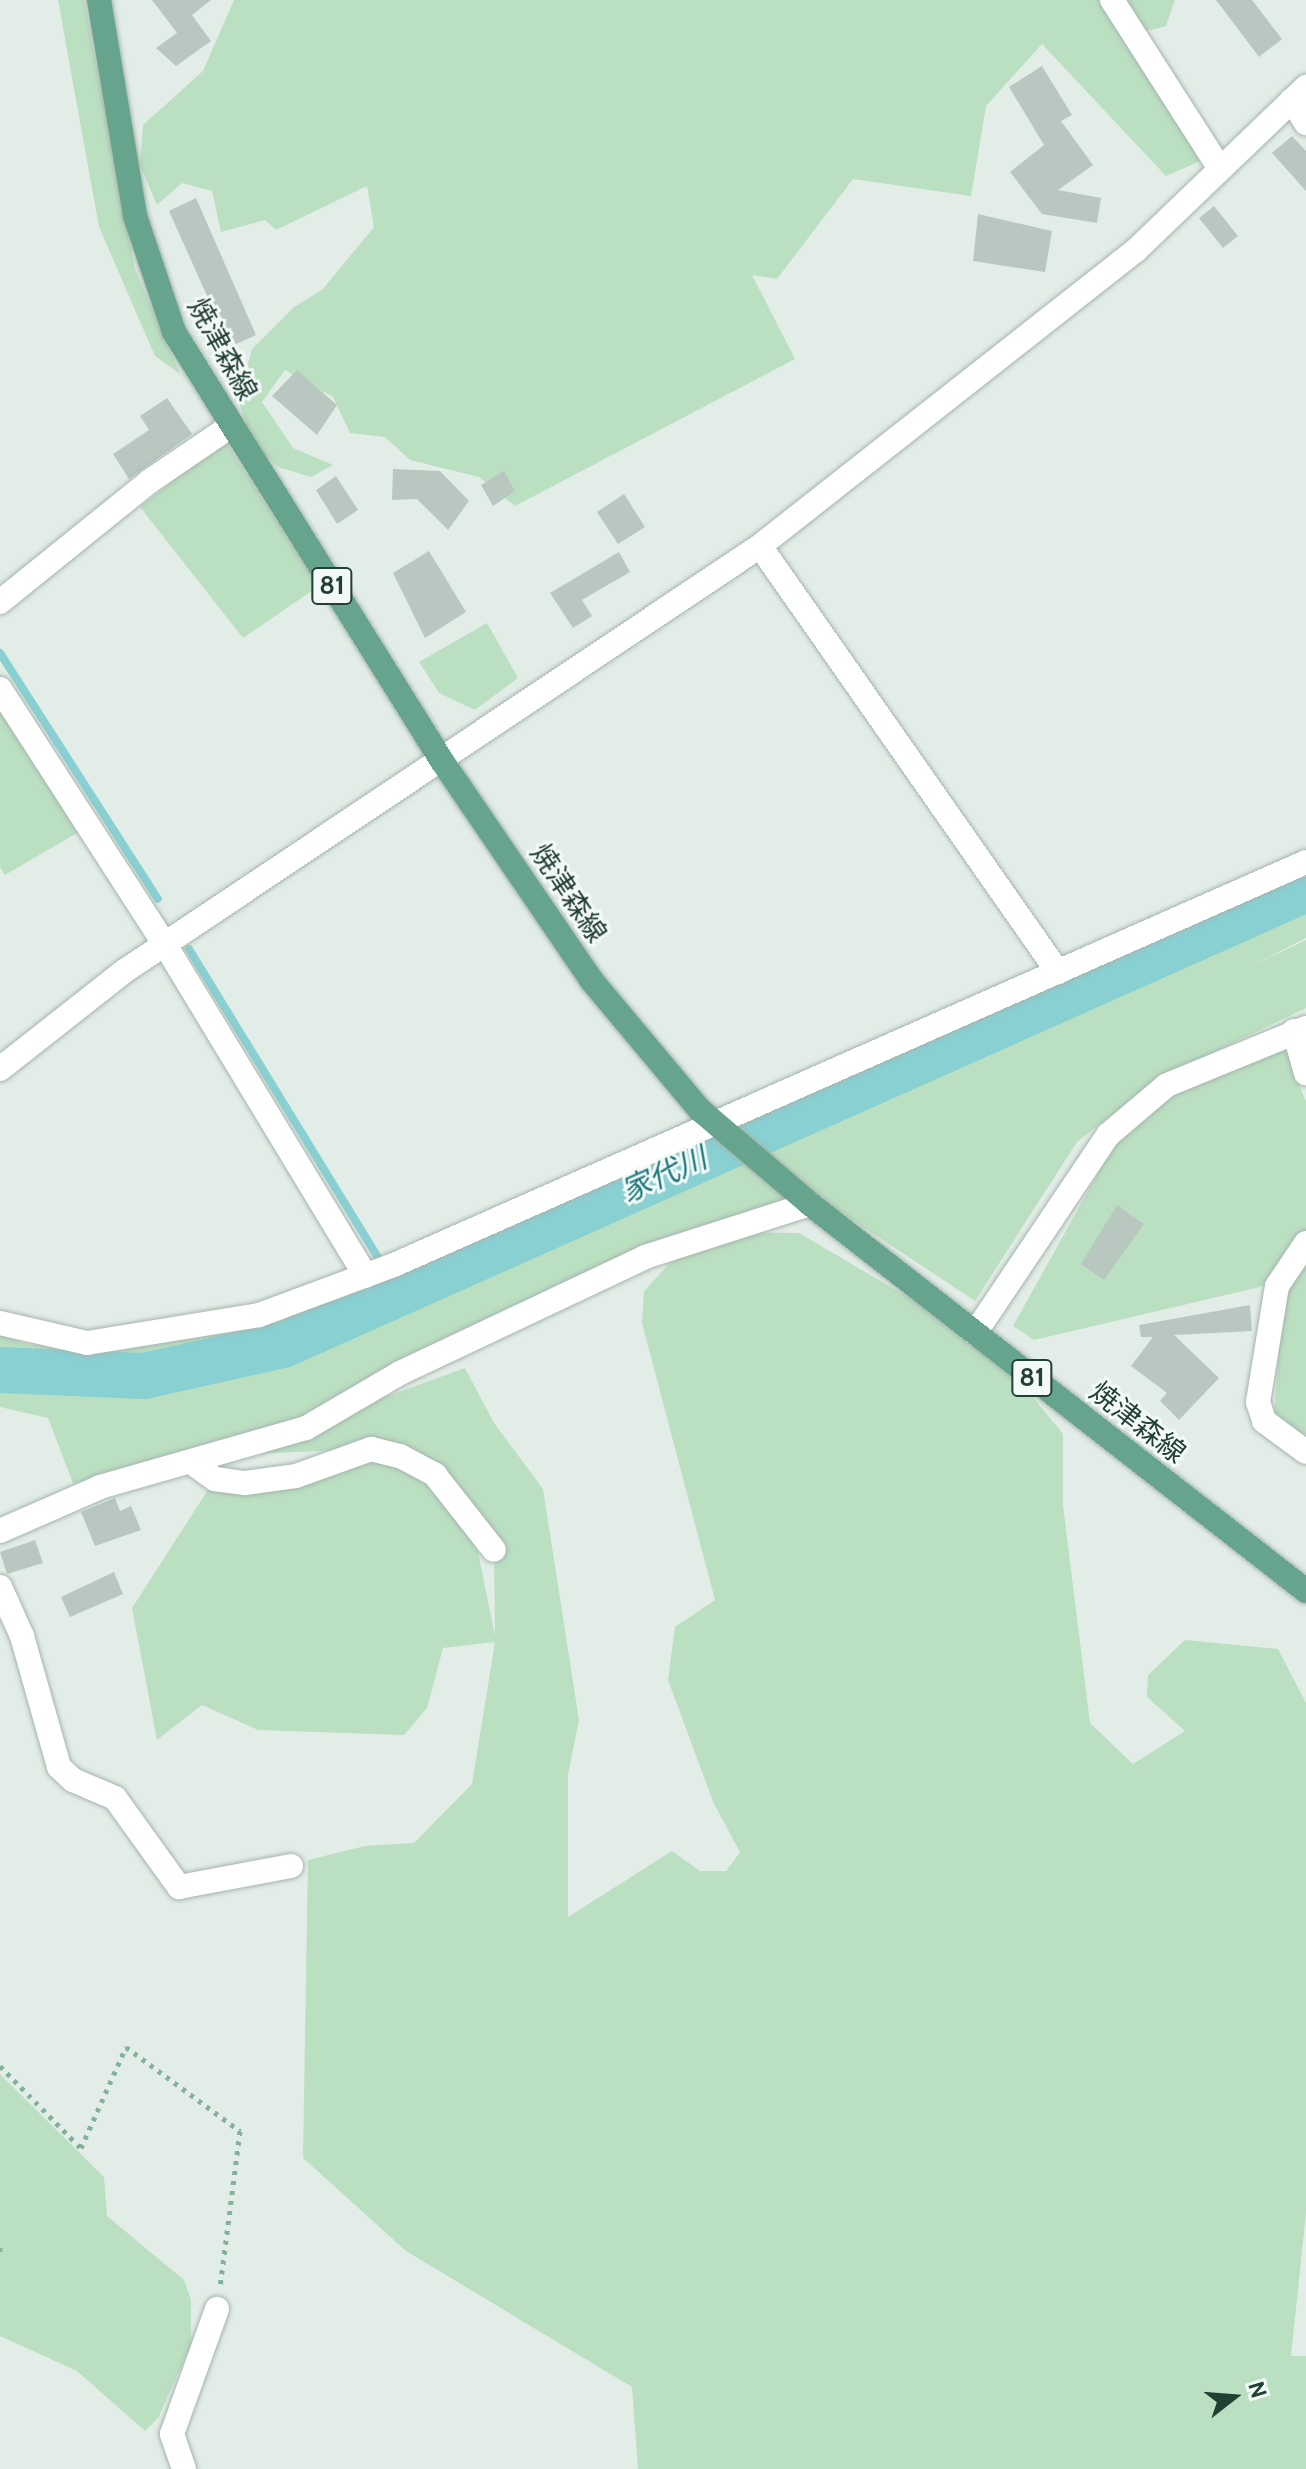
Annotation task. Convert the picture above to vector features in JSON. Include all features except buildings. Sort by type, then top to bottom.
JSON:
[{"type":"main road","name":"焼津森線","points":[[99,0],[135,216],[174,332],[442,761],[592,981],[706,1115],[810,1204],[1306,1591]]},
{"type":"street","points":[[1112,0],[1218,166]]},
{"type":"street","points":[[0,1069],[164,943],[442,761],[760,546],[1136,250],[1218,166],[1299,94],[1306,123]]},
{"type":"street","points":[[0,602],[150,481],[231,426]]},
{"type":"street","points":[[760,546],[1058,972]]},
{"type":"street","points":[[0,689],[381,1270]]},
{"type":"street","points":[[0,1323],[87,1343],[259,1315],[381,1270],[706,1115],[1058,972],[1306,862]]},
{"type":"street","points":[[975,1333],[1108,1135],[1167,1085],[1300,1030],[1306,1073]]},
{"type":"street","points":[[0,1531],[100,1487],[194,1464],[306,1428],[400,1373],[645,1257],[810,1204]]},
{"type":"street","points":[[1306,1243],[1277,1286],[1258,1402],[1264,1421],[1306,1452]]},
{"type":"street","points":[[194,1464],[215,1479],[245,1483],[296,1476],[371,1449],[400,1456],[435,1475],[494,1550]]},
{"type":"street","points":[[0,1587],[22,1636],[59,1767],[73,1780],[115,1798],[179,1887],[291,1866]]},
{"type":"street","points":[[184,2469],[172,2434],[217,2309]]},
{"type":"path","points":[[0,2066],[81,2148],[126,2047],[240,2131],[217,2309]]},
{"type":"path","points":[[0,2247],[0,2255]]},
{"type":"green space","points":[[58,0],[84,0],[135,269],[180,374],[155,356],[99,227]]},
{"type":"green space","points":[[234,0],[1175,0],[1166,26],[1135,34],[1212,156],[1166,176],[1042,44],[986,106],[971,196],[853,179],[777,279],[752,275],[795,359],[515,506],[479,477],[410,460],[385,437],[350,433],[333,397],[285,370],[262,402],[293,448],[333,465],[311,477],[278,467],[253,443],[238,400],[252,349],[294,307],[323,289],[374,227],[367,186],[276,230],[265,220],[221,232],[212,191],[182,183],[157,205],[140,165],[143,125],[203,71]]},
{"type":"green space","points":[[224,440],[319,586],[243,638],[140,507]]},
{"type":"green space","points":[[487,623],[518,678],[475,710],[439,693],[419,662]]},
{"type":"green space","points":[[0,703],[77,833],[5,875],[0,867]]},
{"type":"green space","points":[[1306,849],[1306,938],[1249,967],[1306,940],[1306,1008],[1160,1078],[1077,1142],[975,1301],[815,1195],[726,1232],[799,1233],[991,1346],[1063,1434],[1063,1505],[1090,1723],[1133,1764],[1185,1731],[1147,1697],[1148,1675],[1185,1640],[1278,1649],[1306,1703],[1306,2213],[1291,2356],[1306,2356],[1306,2469],[638,2469],[632,2387],[406,2251],[303,2158],[308,1860],[365,1846],[414,1843],[472,1784],[495,1642],[443,1648],[427,1708],[404,1735],[258,1730],[202,1705],[157,1740],[132,1608],[215,1479],[259,1490],[368,1449],[226,1455],[254,1444],[73,1483],[48,1418],[0,1407],[0,1335],[30,1345],[177,1340],[366,1276],[703,1113],[1058,972],[1070,955]],"holes":[[[716,1235],[669,1264],[644,1291],[642,1323],[715,1600],[675,1627],[668,1680],[714,1804],[740,1852],[726,1871],[700,1871],[672,1851],[568,1917],[568,1775],[579,1720],[543,1489],[494,1423],[465,1368],[308,1425]],[[440,1484],[471,1499],[494,1550],[495,1636],[478,1552]]]},
{"type":"green space","points":[[1281,1036],[1306,1102],[1306,1442],[1274,1419],[1284,1274],[1260,1287],[1034,1340],[1013,1326],[1116,1141],[1181,1078]]},
{"type":"green space","points":[[0,2074],[104,2177],[107,2216],[184,2280],[191,2300],[191,2345],[158,2418],[145,2431],[77,2371],[0,2336]]},
{"type":"waterway","points":[[0,653],[158,899]]},
{"type":"waterway","name":"家代川","points":[[0,1370],[144,1376],[283,1345],[1306,889]]},
{"type":"waterway","points":[[189,949],[401,1295]]}]
